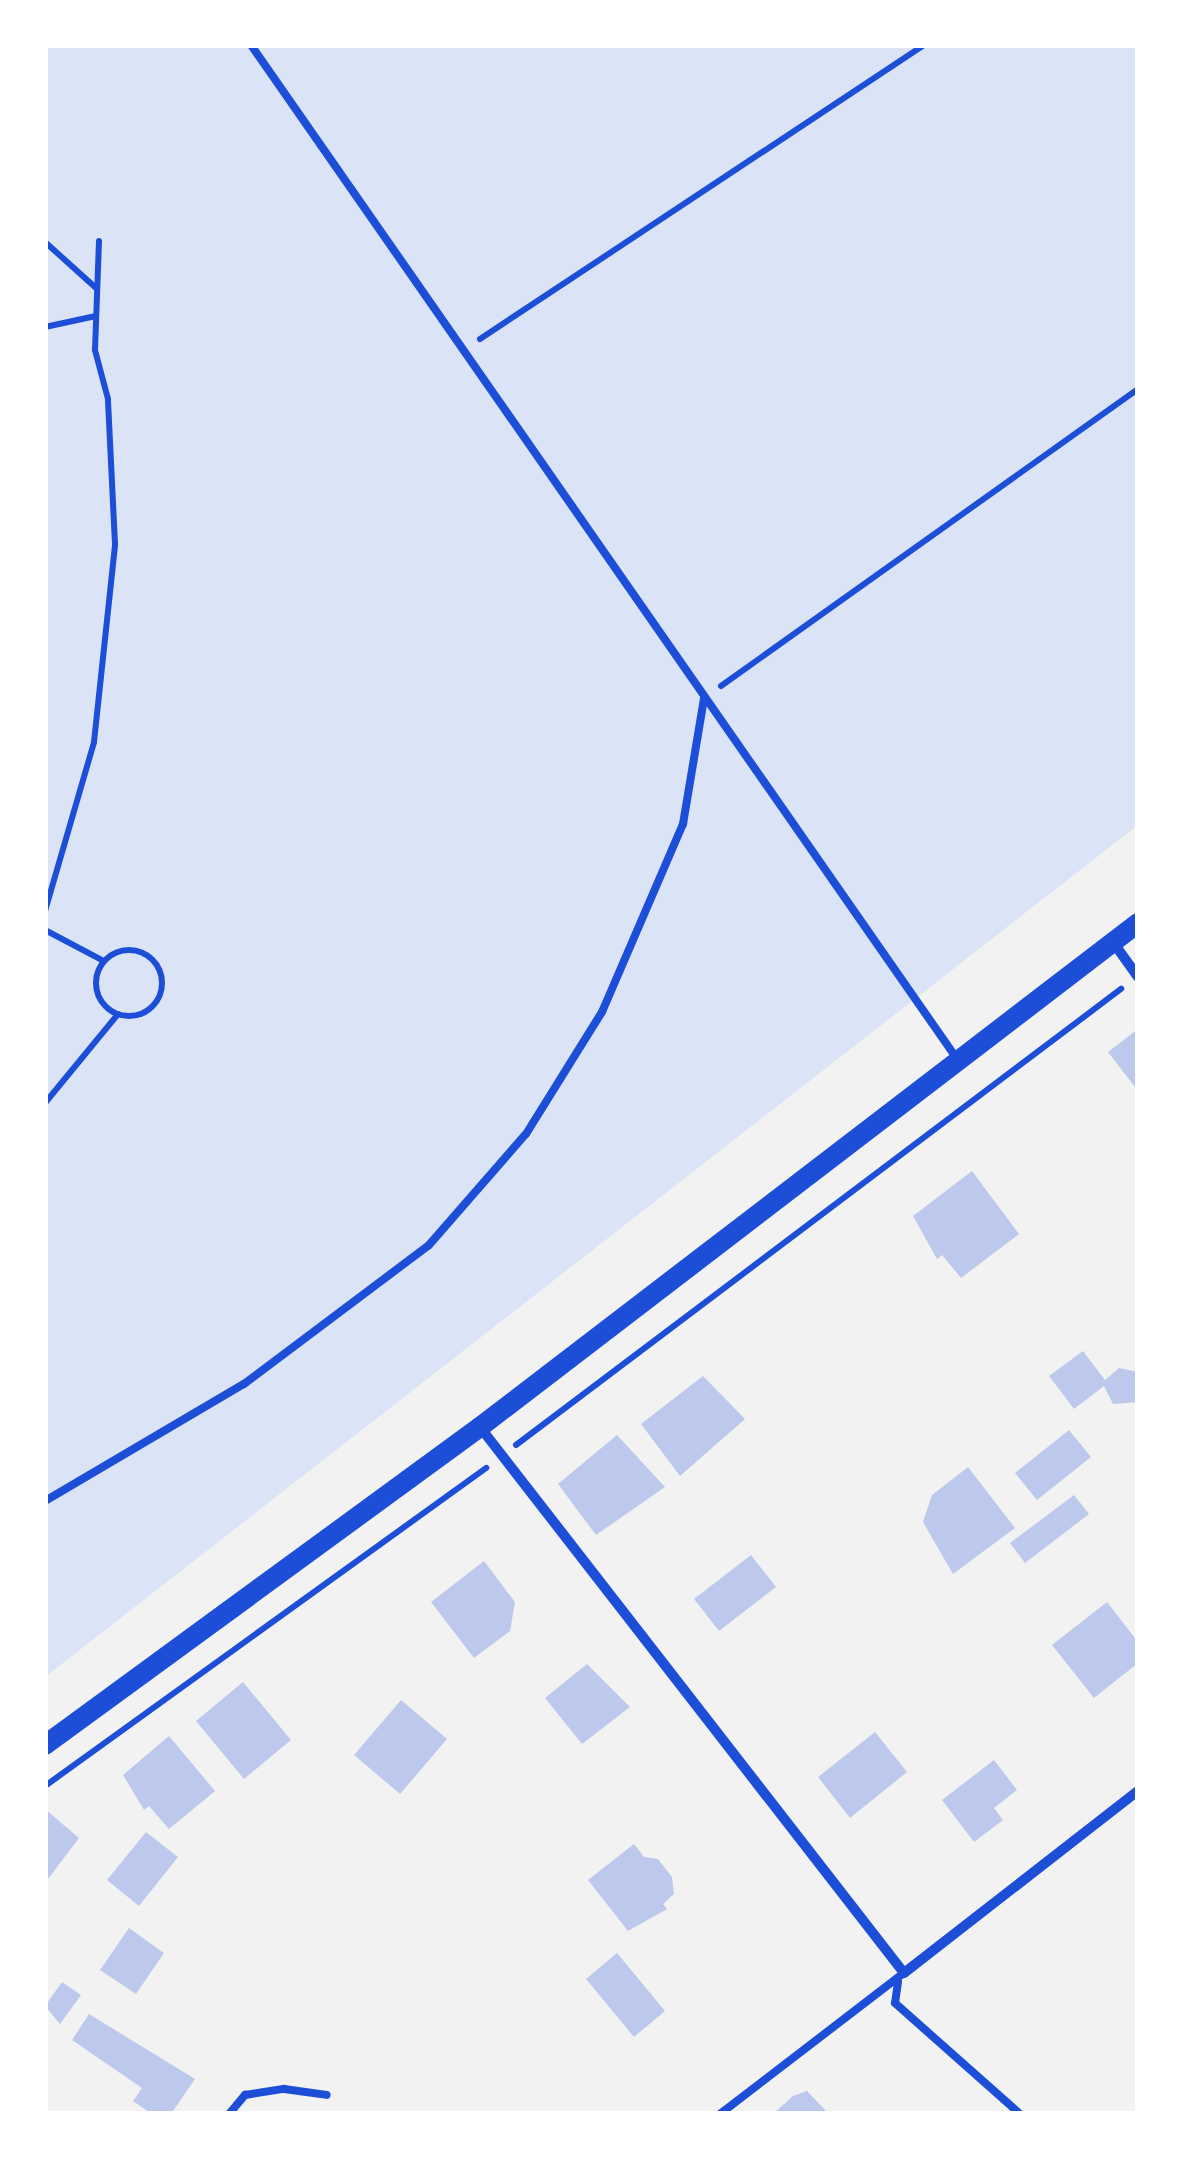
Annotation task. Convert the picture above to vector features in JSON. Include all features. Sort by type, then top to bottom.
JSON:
[{"type":"main road","points":[[45,1745],[480,1427],[1138,923]]},
{"type":"street","points":[[1113,942],[1138,976]]},
{"type":"street","points":[[480,1427],[904,1973],[1138,1791]]},
{"type":"lane","points":[[251,45],[958,1061]]},
{"type":"lane","points":[[45,1501],[244,1384],[429,1245],[526,1134],[602,1012],[683,824],[704,699]]},
{"type":"lane","points":[[720,2114],[904,1973]]},
{"type":"lane","points":[[904,1973],[894,1988],[895,2003],[1020,2114]]},
{"type":"lane","points":[[229,2114],[245,2095],[284,2089],[327,2095]]},
{"type":"path","points":[[462,351],[924,45]]},
{"type":"path","points":[[45,911],[94,742],[114,544],[108,399],[95,350],[99,241]]},
{"type":"path","points":[[45,242],[97,289]]},
{"type":"path","points":[[45,326],[96,316]]},
{"type":"path","points":[[704,699],[1138,389]]},
{"type":"path","points":[[45,930],[102,960]]},
{"type":"path","points":[[45,1104],[118,1014],[155,1011],[162,986],[146,954],[122,947],[102,960],[98,992],[118,1014]]},
{"type":"path","points":[[45,1786],[502,1456],[1138,976]]},
{"type":"shaded area","points":[[45,45],[1138,45],[1138,825],[45,1677]]},
{"type":"building","points":[[1138,1029],[1138,1091],[1108,1052]]},
{"type":"building","points":[[972,1171],[1019,1234],[961,1278],[942,1255],[937,1259],[913,1216]]},
{"type":"building","points":[[1083,1351],[1105,1380],[1119,1368],[1138,1372],[1138,1402],[1113,1404],[1104,1386],[1074,1409],[1049,1376]]},
{"type":"building","points":[[703,1376],[745,1419],[680,1476],[641,1424]]},
{"type":"building","points":[[1069,1430],[1091,1457],[1037,1500],[1015,1473]]},
{"type":"building","points":[[617,1435],[665,1487],[596,1535],[558,1484]]},
{"type":"building","points":[[968,1467],[1015,1528],[953,1574],[923,1522],[932,1495]]},
{"type":"building","points":[[1074,1495],[1089,1514],[1025,1563],[1010,1543]]},
{"type":"building","points":[[751,1555],[776,1587],[719,1631],[694,1599]]},
{"type":"building","points":[[484,1561],[515,1602],[510,1631],[474,1658],[431,1602]]},
{"type":"building","points":[[1107,1602],[1138,1642],[1138,1663],[1094,1698],[1052,1645]]},
{"type":"building","points":[[587,1664],[630,1707],[582,1744],[545,1698]]},
{"type":"building","points":[[243,1682],[291,1740],[244,1779],[196,1721]]},
{"type":"building","points":[[401,1700],[447,1739],[400,1794],[354,1755]]},
{"type":"building","points":[[875,1732],[907,1772],[850,1818],[818,1777]]},
{"type":"building","points":[[169,1736],[215,1791],[169,1829],[149,1806],[144,1810],[123,1775]]},
{"type":"building","points":[[994,1760],[1017,1790],[994,1808],[1003,1820],[974,1842],[942,1800]]},
{"type":"building","points":[[45,1809],[79,1838],[45,1883]]},
{"type":"building","points":[[146,1832],[178,1857],[139,1906],[107,1880]]},
{"type":"building","points":[[634,1844],[644,1857],[658,1859],[672,1877],[674,1894],[663,1904],[667,1909],[628,1931],[588,1880]]},
{"type":"building","points":[[129,1928],[164,1953],[136,1994],[100,1970]]},
{"type":"building","points":[[617,1953],[665,2011],[634,2037],[586,1979]]},
{"type":"building","points":[[62,1982],[81,1995],[60,2024],[45,2006]]},
{"type":"building","points":[[89,2014],[195,2079],[171,2114],[152,2114],[133,2101],[142,2088],[72,2040]]},
{"type":"building","points":[[807,2091],[829,2114],[773,2114],[793,2096]]}]
